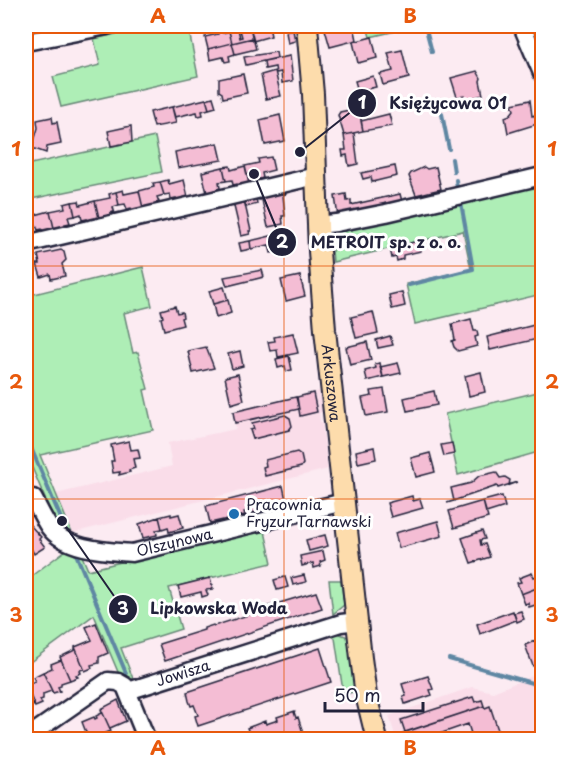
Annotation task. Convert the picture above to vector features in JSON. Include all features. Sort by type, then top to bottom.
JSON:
[{"type":"main road","name":"Arkuszowa","points":[[307,26],[313,94],[324,330],[366,694],[377,740]]},
{"type":"street","points":[[26,42],[107,26]]},
{"type":"street","points":[[522,26],[543,73]]},
{"type":"street","points":[[26,244],[316,176]]},
{"type":"street","points":[[318,225],[386,213],[543,176]]},
{"type":"street","name":"Olszynowa","points":[[26,501],[33,498],[49,528],[66,542],[107,551],[132,553],[344,502]]},
{"type":"street","name":"Jowisza","points":[[128,692],[163,687],[341,623],[358,621]]},
{"type":"street","points":[[26,738],[108,681],[118,682],[125,686],[147,740]]},
{"type":"path","points":[[341,699],[340,694],[357,692]]},
{"type":"shaded area","points":[[319,391],[322,412],[319,413],[320,422],[322,422],[328,469],[72,533],[56,494],[172,466],[168,443],[236,429],[233,412]]},
{"type":"shaded area","points":[[542,672],[542,739],[393,739],[392,736],[395,735],[389,716],[472,687],[493,692]]},
{"type":"green space","points":[[151,26],[188,26],[198,76],[61,107],[53,77],[100,65],[94,39]]},
{"type":"green space","points":[[367,26],[417,26],[370,37]]},
{"type":"green space","points":[[155,137],[162,172],[26,200],[26,165]]},
{"type":"green space","points":[[542,179],[542,294],[415,324],[406,284],[471,269],[463,231],[333,262],[330,227]]},
{"type":"green space","points":[[143,267],[152,306],[124,313],[133,353],[138,352],[148,389],[144,390],[153,430],[40,455],[72,533],[54,520],[26,453],[26,296]]},
{"type":"green space","points":[[542,391],[542,451],[458,475],[445,414]]},
{"type":"green space","points":[[264,527],[272,563],[169,588],[181,629],[121,648],[134,681],[121,679],[94,615],[26,665],[26,580],[66,550],[82,556],[88,570]]},
{"type":"green space","points":[[329,580],[341,580],[344,605],[333,614]]},
{"type":"green space","points":[[335,632],[348,637],[355,692],[343,691],[335,638],[330,635]]},
{"type":"building","points":[[239,26],[250,26],[253,38],[232,43],[229,31],[238,29],[240,38],[242,37]]},
{"type":"building","points":[[250,26],[269,26],[271,36],[253,41]]},
{"type":"building","points":[[324,26],[354,26],[357,40],[330,47]]},
{"type":"building","points":[[222,29],[223,33],[229,31],[232,43],[208,49],[205,37],[218,34],[217,31]]},
{"type":"building","points":[[293,30],[295,41],[288,43],[286,32]]},
{"type":"building","points":[[372,37],[377,58],[358,63],[353,42]]},
{"type":"building","points":[[253,38],[256,49],[235,54],[232,43]]},
{"type":"building","points":[[232,43],[235,54],[229,56],[230,61],[225,62],[223,57],[210,60],[208,49]]},
{"type":"building","points":[[402,50],[409,78],[383,85],[380,74],[393,71],[388,53]]},
{"type":"building","points":[[276,52],[277,58],[246,65],[244,57]]},
{"type":"building","points":[[290,56],[293,81],[282,83],[281,72],[276,73],[275,67],[265,69],[264,61]]},
{"type":"building","points":[[275,71],[281,96],[266,99],[261,75]]},
{"type":"building","points":[[477,71],[481,78],[483,95],[465,100],[464,96],[457,97],[451,78]]},
{"type":"building","points":[[243,74],[247,93],[223,98],[219,91],[219,79]]},
{"type":"building","points":[[373,76],[376,87],[358,91],[355,81]]},
{"type":"building","points":[[213,97],[216,107],[209,109],[206,99]]},
{"type":"building","points":[[206,99],[209,109],[202,111],[203,115],[198,116],[197,112],[175,117],[172,107]]},
{"type":"building","points":[[530,100],[532,116],[535,115],[537,124],[508,133],[505,117],[514,110],[512,104]]},
{"type":"building","points":[[172,107],[176,123],[154,127],[150,112]]},
{"type":"building","points":[[359,108],[363,131],[344,135],[338,115],[340,112]]},
{"type":"building","points":[[389,114],[392,126],[363,131],[361,121]]},
{"type":"building","points":[[280,115],[285,141],[265,145],[260,120]]},
{"type":"building","points":[[52,117],[53,123],[57,122],[61,144],[47,147],[46,153],[32,148],[38,128],[37,120]]},
{"type":"building","points":[[131,126],[132,142],[111,146],[108,131]]},
{"type":"building","points":[[354,133],[358,164],[349,166],[347,155],[343,156],[342,150],[346,150],[344,135]]},
{"type":"building","points":[[218,143],[222,160],[178,168],[175,152]]},
{"type":"building","points":[[271,157],[274,170],[262,173],[263,178],[249,184],[245,166],[259,163],[258,159]]},
{"type":"building","points":[[230,166],[231,170],[245,166],[249,184],[238,186],[233,185],[232,180],[226,181],[223,167]]},
{"type":"building","points":[[395,166],[397,176],[372,182],[371,177],[363,179],[361,173]]},
{"type":"building","points":[[223,167],[226,181],[219,182],[220,188],[207,193],[202,172]]},
{"type":"building","points":[[424,167],[427,169],[436,167],[441,189],[416,195],[409,176]]},
{"type":"building","points":[[168,180],[169,184],[184,180],[188,197],[176,200],[176,198],[171,199],[170,194],[164,195],[160,182]]},
{"type":"building","points":[[160,182],[164,195],[157,197],[159,202],[143,208],[139,191],[154,187],[153,183]]},
{"type":"building","points":[[123,190],[124,194],[139,191],[143,208],[132,210],[127,209],[125,204],[119,205],[116,192]]},
{"type":"building","points":[[285,191],[283,224],[268,227],[262,200],[258,197]]},
{"type":"building","points":[[116,192],[119,205],[113,207],[115,214],[113,212],[99,218],[95,201],[110,198],[109,194]]},
{"type":"building","points":[[346,194],[347,201],[351,200],[351,205],[400,194],[403,205],[338,217],[335,196]]},
{"type":"building","points":[[256,197],[257,204],[246,207],[244,200]]},
{"type":"building","points":[[244,200],[251,231],[249,231],[250,234],[241,236],[233,202]]},
{"type":"building","points":[[79,201],[80,205],[95,201],[99,218],[87,221],[87,219],[82,220],[81,214],[75,216],[72,202]]},
{"type":"building","points":[[72,202],[75,216],[68,217],[70,223],[65,224],[66,226],[54,228],[50,211],[65,208],[64,204]]},
{"type":"building","points":[[34,211],[35,215],[50,211],[54,228],[43,231],[38,230],[36,225],[30,226],[27,213]]},
{"type":"building","points":[[283,233],[287,250],[271,253],[269,245],[251,249],[250,241]]},
{"type":"building","points":[[250,241],[251,249],[241,251],[239,243]]},
{"type":"building","points":[[418,241],[421,251],[403,255],[403,259],[397,261],[396,257],[392,258],[390,248]]},
{"type":"building","points":[[61,250],[66,260],[62,264],[65,276],[51,279],[50,274],[41,277],[37,264],[40,264],[38,255]]},
{"type":"building","points":[[262,270],[264,277],[227,286],[224,277]]},
{"type":"building","points":[[300,276],[305,296],[286,301],[281,280]]},
{"type":"building","points":[[224,287],[228,300],[213,304],[209,291]]},
{"type":"building","points":[[402,292],[405,306],[392,309],[389,295]]},
{"type":"building","points":[[228,300],[231,313],[216,318],[213,304]]},
{"type":"building","points":[[175,306],[177,313],[182,312],[183,325],[164,330],[161,310]]},
{"type":"building","points":[[373,312],[378,333],[356,338],[351,317]]},
{"type":"building","points":[[471,319],[474,331],[477,331],[478,336],[475,337],[477,346],[458,351],[452,341],[455,340],[452,324]]},
{"type":"building","points":[[542,323],[542,338],[490,350],[487,337]]},
{"type":"building","points":[[293,333],[298,353],[278,357],[277,350],[270,351],[268,342],[275,341],[274,337]]},
{"type":"building","points":[[390,336],[393,345],[378,348],[376,340]]},
{"type":"building","points":[[367,342],[371,360],[350,365],[346,347]]},
{"type":"building","points":[[206,347],[214,368],[193,373],[188,351]]},
{"type":"building","points":[[240,351],[243,366],[232,369],[228,354]]},
{"type":"building","points":[[289,356],[292,370],[286,371],[285,366],[278,368],[276,359]]},
{"type":"building","points":[[380,363],[383,377],[367,381],[365,371],[376,368],[375,364]]},
{"type":"building","points":[[398,363],[401,373],[383,377],[380,367]]},
{"type":"building","points":[[481,372],[485,392],[469,396],[465,376]]},
{"type":"building","points":[[238,374],[244,400],[231,404],[225,377]]},
{"type":"building","points":[[384,389],[388,412],[366,416],[362,398],[372,396],[371,391]]},
{"type":"building","points":[[434,391],[437,405],[407,411],[404,398]]},
{"type":"building","points":[[313,393],[317,412],[300,416],[297,397]]},
{"type":"building","points":[[296,397],[299,409],[235,423],[233,412]]},
{"type":"building","points":[[285,415],[290,418],[292,426],[289,430],[253,439],[250,430],[254,429],[252,423]]},
{"type":"building","points":[[129,441],[131,450],[138,449],[140,458],[133,459],[135,468],[119,475],[120,472],[113,473],[111,461],[114,461],[111,445]]},
{"type":"building","points":[[452,443],[454,454],[444,456],[441,445]]},
{"type":"building","points":[[374,447],[376,459],[358,463],[356,451]]},
{"type":"building","points":[[297,452],[301,455],[303,464],[301,467],[265,476],[263,467],[266,466],[265,460]]},
{"type":"building","points":[[430,453],[435,472],[416,477],[411,458]]},
{"type":"building","points":[[496,472],[500,478],[505,477],[510,480],[509,484],[454,501],[451,488],[471,483],[479,476]]},
{"type":"building","points":[[283,486],[287,504],[252,513],[252,510],[244,512],[245,515],[210,523],[206,506]]},
{"type":"building","points":[[412,496],[413,501],[420,499],[423,508],[391,517],[387,503]]},
{"type":"building","points":[[502,496],[505,507],[486,513],[483,501]]},
{"type":"building","points":[[483,501],[488,518],[454,528],[449,511]]},
{"type":"building","points":[[171,514],[171,516],[179,514],[183,528],[169,532],[168,527],[162,529],[159,517]]},
{"type":"building","points":[[159,517],[162,529],[156,530],[157,535],[143,538],[139,524]]},
{"type":"building","points":[[438,521],[442,536],[399,548],[395,533]]},
{"type":"building","points":[[30,525],[41,537],[39,539],[45,547],[34,554],[32,550],[26,554],[26,528]]},
{"type":"building","points":[[482,531],[485,539],[480,540],[481,545],[485,544],[490,557],[471,563],[462,538]]},
{"type":"building","points":[[325,535],[328,546],[309,551],[306,540]]},
{"type":"building","points":[[323,551],[325,560],[320,562],[321,566],[314,568],[313,563],[302,566],[300,556]]},
{"type":"building","points":[[532,573],[534,577],[542,574],[542,586],[521,594],[517,583],[521,582],[519,578]]},
{"type":"building","points":[[304,575],[306,582],[293,585],[291,578]]},
{"type":"building","points":[[285,577],[288,587],[277,590],[274,580]]},
{"type":"building","points":[[210,578],[213,589],[206,590],[208,595],[202,597],[201,592],[181,597],[178,586]]},
{"type":"building","points":[[542,586],[542,603],[529,607],[528,603],[525,604],[521,594]]},
{"type":"building","points":[[316,592],[322,608],[165,661],[159,644]]},
{"type":"building","points":[[513,611],[516,620],[480,634],[477,624]]},
{"type":"building","points":[[521,611],[524,619],[517,622],[514,613]]},
{"type":"building","points":[[96,623],[108,653],[99,657],[99,663],[91,665],[92,668],[85,671],[75,647],[92,640],[86,627]]},
{"type":"building","points":[[537,640],[542,650],[542,662],[533,666],[525,645]]},
{"type":"building","points":[[75,647],[85,671],[80,670],[81,673],[76,675],[78,677],[70,680],[60,657],[75,650]]},
{"type":"building","points":[[320,648],[331,682],[198,726],[195,716],[198,715],[194,705],[191,706],[187,692]]},
{"type":"building","points":[[60,657],[70,680],[61,683],[58,687],[60,691],[53,693],[43,672],[52,668],[51,664],[61,660]]},
{"type":"building","points":[[43,672],[53,693],[51,691],[43,694],[43,699],[40,700],[42,704],[35,707],[26,685],[35,681],[33,677]]},
{"type":"building","points":[[428,676],[433,689],[430,690],[432,695],[405,704],[403,697],[406,696],[402,684]]},
{"type":"building","points":[[26,685],[35,707],[33,705],[26,711]]},
{"type":"building","points":[[473,697],[475,702],[482,700],[484,706],[405,732],[401,720]]},
{"type":"building","points":[[118,700],[126,721],[110,728],[111,731],[101,709]]},
{"type":"building","points":[[484,706],[485,708],[490,706],[499,733],[481,740],[473,740],[468,724],[422,740],[405,740],[403,733]]},
{"type":"building","points":[[101,709],[111,731],[101,735],[102,737],[89,740],[82,722],[97,718],[96,716],[102,713]]},
{"type":"building","points":[[295,711],[303,733],[285,740],[273,740],[272,736],[263,740],[252,740],[247,728],[265,721],[266,724],[278,720],[277,717]]},
{"type":"waterway","points":[[426,29],[432,52]]},
{"type":"waterway","points":[[442,114],[449,149]]},
{"type":"waterway","points":[[452,159],[454,172]]},
{"type":"waterway","points":[[456,180],[457,188]]},
{"type":"waterway","points":[[409,285],[473,269],[461,203]]},
{"type":"waterway","points":[[26,436],[62,521]]},
{"type":"waterway","points":[[76,554],[126,673]]},
{"type":"waterway","points":[[449,659],[542,686]]},
{"type":"place","name":"Księżycowa 01","points":[[300,152]]},
{"type":"place","name":"METROIT sp. z o. o.","points":[[254,174]]},
{"type":"place","name":"Pracownia Fryzur Tarnawski","points":[[234,514]]},
{"type":"place","name":"Lipkowska Woda","points":[[62,521]]}]
